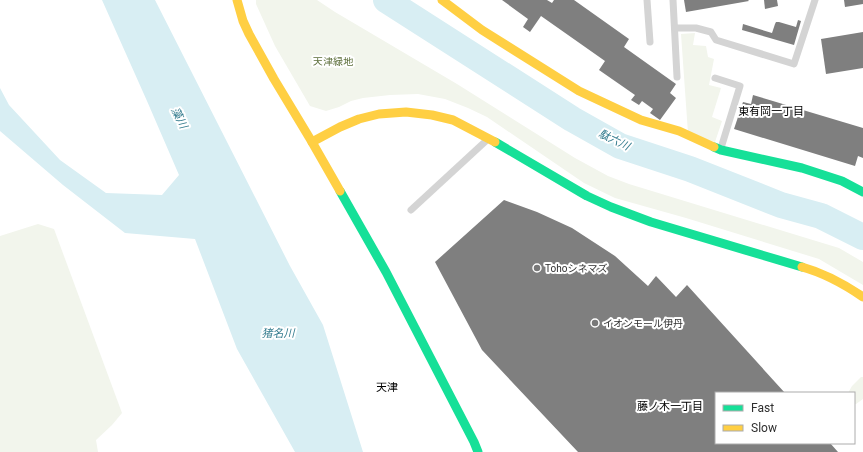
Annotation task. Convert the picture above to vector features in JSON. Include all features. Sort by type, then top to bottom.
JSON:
[{"type":"street","points":[[237,0],[243,21],[249,34],[386,272],[478,452]]},
{"type":"street","points":[[442,0],[482,30],[579,91],[641,120],[679,131],[721,150],[802,168],[842,181],[863,192]]},
{"type":"street","points":[[312,142],[359,119],[379,114],[406,112],[432,115],[453,120],[509,150],[587,196],[611,207],[651,222],[809,269],[828,276],[863,297]]},
{"type":"lane","points":[[647,0],[650,42]]},
{"type":"lane","points":[[674,0],[677,77]]},
{"type":"lane","points":[[674,28],[696,28],[711,32],[716,40],[794,64],[815,0]]},
{"type":"lane","points":[[715,78],[740,86],[721,150]]},
{"type":"lane","points":[[411,210],[488,139]]},
{"type":"green space","name":"天津緑地","points":[[256,0],[317,0],[457,84],[575,158],[608,176],[629,184],[839,248],[863,262],[863,285],[819,259],[615,198],[584,183],[487,117],[445,99],[418,94],[390,95],[351,101],[326,111],[310,106],[275,46],[256,4]]},
{"type":"green space","points":[[695,33],[693,45],[706,46],[708,57],[714,59],[709,85],[721,88],[712,117],[722,121],[715,142],[688,133],[681,34]]},
{"type":"green space","points":[[38,224],[54,229],[122,413],[96,440],[98,452],[0,452],[0,236]]},
{"type":"green space","points":[[861,377],[863,377],[863,399],[856,404],[855,392],[849,392]]},
{"type":"water","name":"猪名川","points":[[102,0],[155,0],[290,266],[323,325],[363,452],[295,452],[237,349],[195,239],[125,233],[63,185],[0,131],[0,88],[9,105],[60,160],[106,193],[162,195],[179,175]]},
{"type":"building","points":[[502,0],[547,0],[552,3],[554,0],[574,0],[629,39],[624,47],[676,84],[670,93],[676,98],[660,120],[650,113],[653,109],[642,101],[639,105],[631,100],[635,95],[599,70],[605,61],[541,16],[530,32],[523,27],[528,19]]},
{"type":"building","points":[[684,0],[748,0],[749,1],[686,12]]},
{"type":"building","points":[[764,0],[777,0],[778,6],[765,9]]},
{"type":"building","points":[[844,0],[863,0],[863,4],[845,7]]},
{"type":"building","points":[[798,20],[801,21],[794,45],[742,30],[743,24],[772,33],[776,22],[796,27]]},
{"type":"building","points":[[863,32],[863,68],[826,74],[821,39]]},
{"type":"building","points":[[753,95],[863,128],[863,158],[858,156],[855,166],[734,129],[743,102],[751,104]]},
{"type":"building","name":"イオンモール伊丹","points":[[504,200],[537,212],[572,228],[615,256],[648,286],[656,276],[676,297],[687,285],[784,392],[715,392],[715,444],[831,444],[838,452],[578,452],[482,350],[435,262]]},
{"type":"waterway","name":"駄六川","points":[[386,0],[572,119],[620,146],[690,169],[781,205],[821,216],[863,237]]},
{"type":"traffic: fast","points":[[495,142],[587,196],[611,207],[651,222],[802,267]]},
{"type":"traffic: fast","points":[[714,147],[721,150],[802,168],[842,181],[863,192]]},
{"type":"traffic: fast","points":[[340,191],[386,272],[478,452]]},
{"type":"traffic: slow","points":[[237,0],[243,21],[249,34],[340,191]]},
{"type":"traffic: slow","points":[[442,0],[482,30],[579,91],[641,120],[679,131],[714,147]]},
{"type":"traffic: slow","points":[[312,142],[359,119],[379,114],[406,112],[432,115],[453,120],[495,142]]},
{"type":"traffic: slow","points":[[802,267],[834,279],[863,297]]},
{"type":"place","name":"Tohoシネマズ","points":[[537,268]]},
{"type":"place","name":"イオンモール伊丹","points":[[595,323]]},
{"type":"district","name":"東有岡一丁目","points":[[771,111]]},
{"type":"district","name":"天津","points":[[387,387]]},
{"type":"district","name":"藤ノ木一丁目","points":[[670,406]]},
{"type":"water label","name":"藻川","points":[[179,118]]}]
